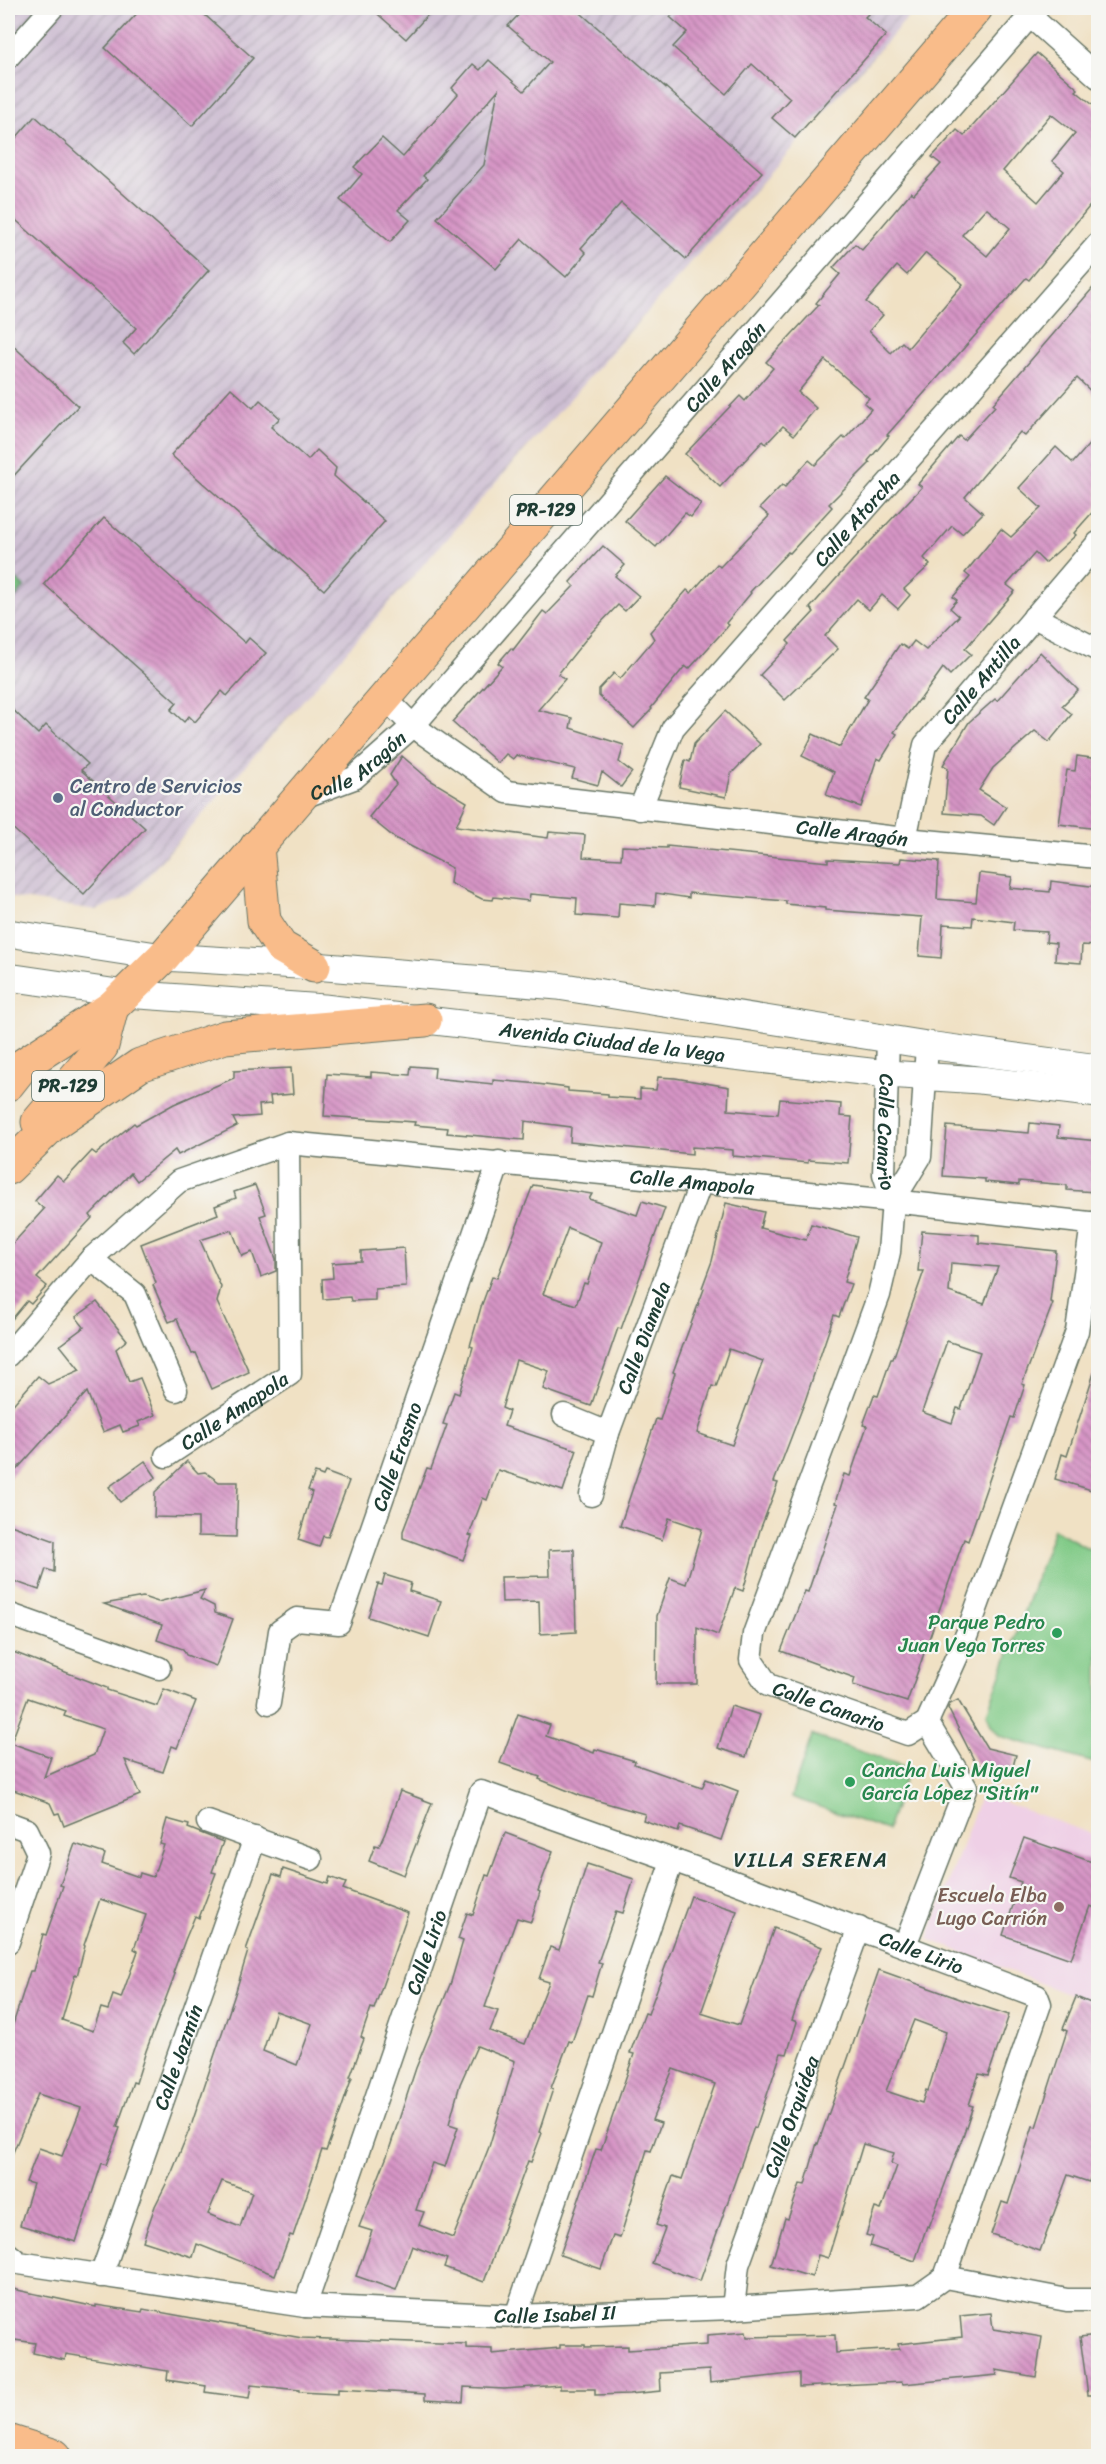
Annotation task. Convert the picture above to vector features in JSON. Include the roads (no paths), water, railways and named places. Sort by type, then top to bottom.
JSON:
[{"type":"main road","name":"PR-129","points":[[8,1084],[23,1065],[118,1000],[163,957],[976,8]]},
{"type":"main road","points":[[257,846],[264,921],[281,947],[314,966]]},
{"type":"main road","name":"PR-129","points":[[8,1157],[102,1046],[118,1000]]},
{"type":"main road","points":[[8,1168],[51,1126],[140,1065],[225,1037],[425,1020]]},
{"type":"main road","points":[[8,2441],[55,2457]]},
{"type":"main road","points":[[8,2450],[43,2457]]},
{"type":"street","points":[[8,57],[52,8]]},
{"type":"street","points":[[1033,12],[1098,77]]},
{"type":"street","name":"Calle Aragón","points":[[301,798],[354,778],[413,726],[1033,12]]},
{"type":"street","name":"Calle Atorcha","points":[[640,808],[673,728],[1098,244]]},
{"type":"street","name":"Calle Antilla","points":[[905,839],[925,745],[1098,543]]},
{"type":"street","points":[[1034,617],[1098,650]]},
{"type":"street","points":[[386,698],[413,726]]},
{"type":"street","name":"Calle Aragón","points":[[413,726],[507,792],[905,839],[1098,857]]},
{"type":"street","points":[[8,933],[163,957],[314,966],[558,986],[927,1045],[1098,1068]]},
{"type":"street","name":"Avenida Ciudad de la Vega","points":[[8,977],[118,1000],[324,1008],[887,1074],[980,1080],[1098,1094]]},
{"type":"street","name":"Calle Canario","points":[[888,1038],[884,1174],[893,1201],[889,1252],[879,1295],[754,1634],[751,1660],[768,1685],[779,1689],[908,1734],[927,1722]]},
{"type":"street","points":[[893,1201],[920,1157],[927,1045]]},
{"type":"street","name":"Calle Amapola","points":[[8,1355],[91,1259],[179,1181],[288,1143],[893,1201],[1095,1223]]},
{"type":"street","name":"Calle Amapola","points":[[166,1456],[290,1374],[288,1143]]},
{"type":"street","name":"Calle Erasmo","points":[[269,1703],[280,1631],[297,1619],[339,1623],[499,1162]]},
{"type":"street","name":"Calle Diamela","points":[[591,1495],[608,1432],[701,1182]]},
{"type":"street","points":[[905,1945],[966,1787],[927,1722],[967,1634],[1077,1331],[1095,1223]]},
{"type":"street","points":[[91,1259],[135,1294],[176,1390]]},
{"type":"street","points":[[564,1415],[608,1432]]},
{"type":"street","points":[[8,1614],[159,1668]]},
{"type":"street","name":"Calle Lirio","points":[[305,2306],[481,1792],[859,1928],[1037,1996],[1040,2004],[945,2277]]},
{"type":"street","points":[[208,1822],[310,1859]]},
{"type":"street","points":[[8,1823],[27,1830],[38,1853],[8,1942]]},
{"type":"street","name":"Calle Jazmín","points":[[101,2276],[255,1838]]},
{"type":"street","points":[[516,2316],[672,1861]]},
{"type":"street","name":"Calle Orquídea","points":[[733,2308],[738,2265],[859,1928]]},
{"type":"street","name":"Calle Isabel II","points":[[8,2254],[19,2263],[305,2306],[516,2316],[733,2308],[918,2296],[945,2277]]},
{"type":"street","points":[[945,2277],[1067,2300],[1098,2300]]},
{"type":"place","name":"Centro de Servicios al Conductor","points":[[58,798]]},
{"type":"place","name":"Parque Pedro Juan Vega Torres","points":[[1057,1633]]},
{"type":"place","name":"Cancha Luis Miguel García López \"Sitín\"","points":[[850,1782]]},
{"type":"place","name":"Escuela Elba Lugo Carrión","points":[[1059,1907]]},
{"type":"district","name":"VILLA SERENA","points":[[811,1860]]}]
